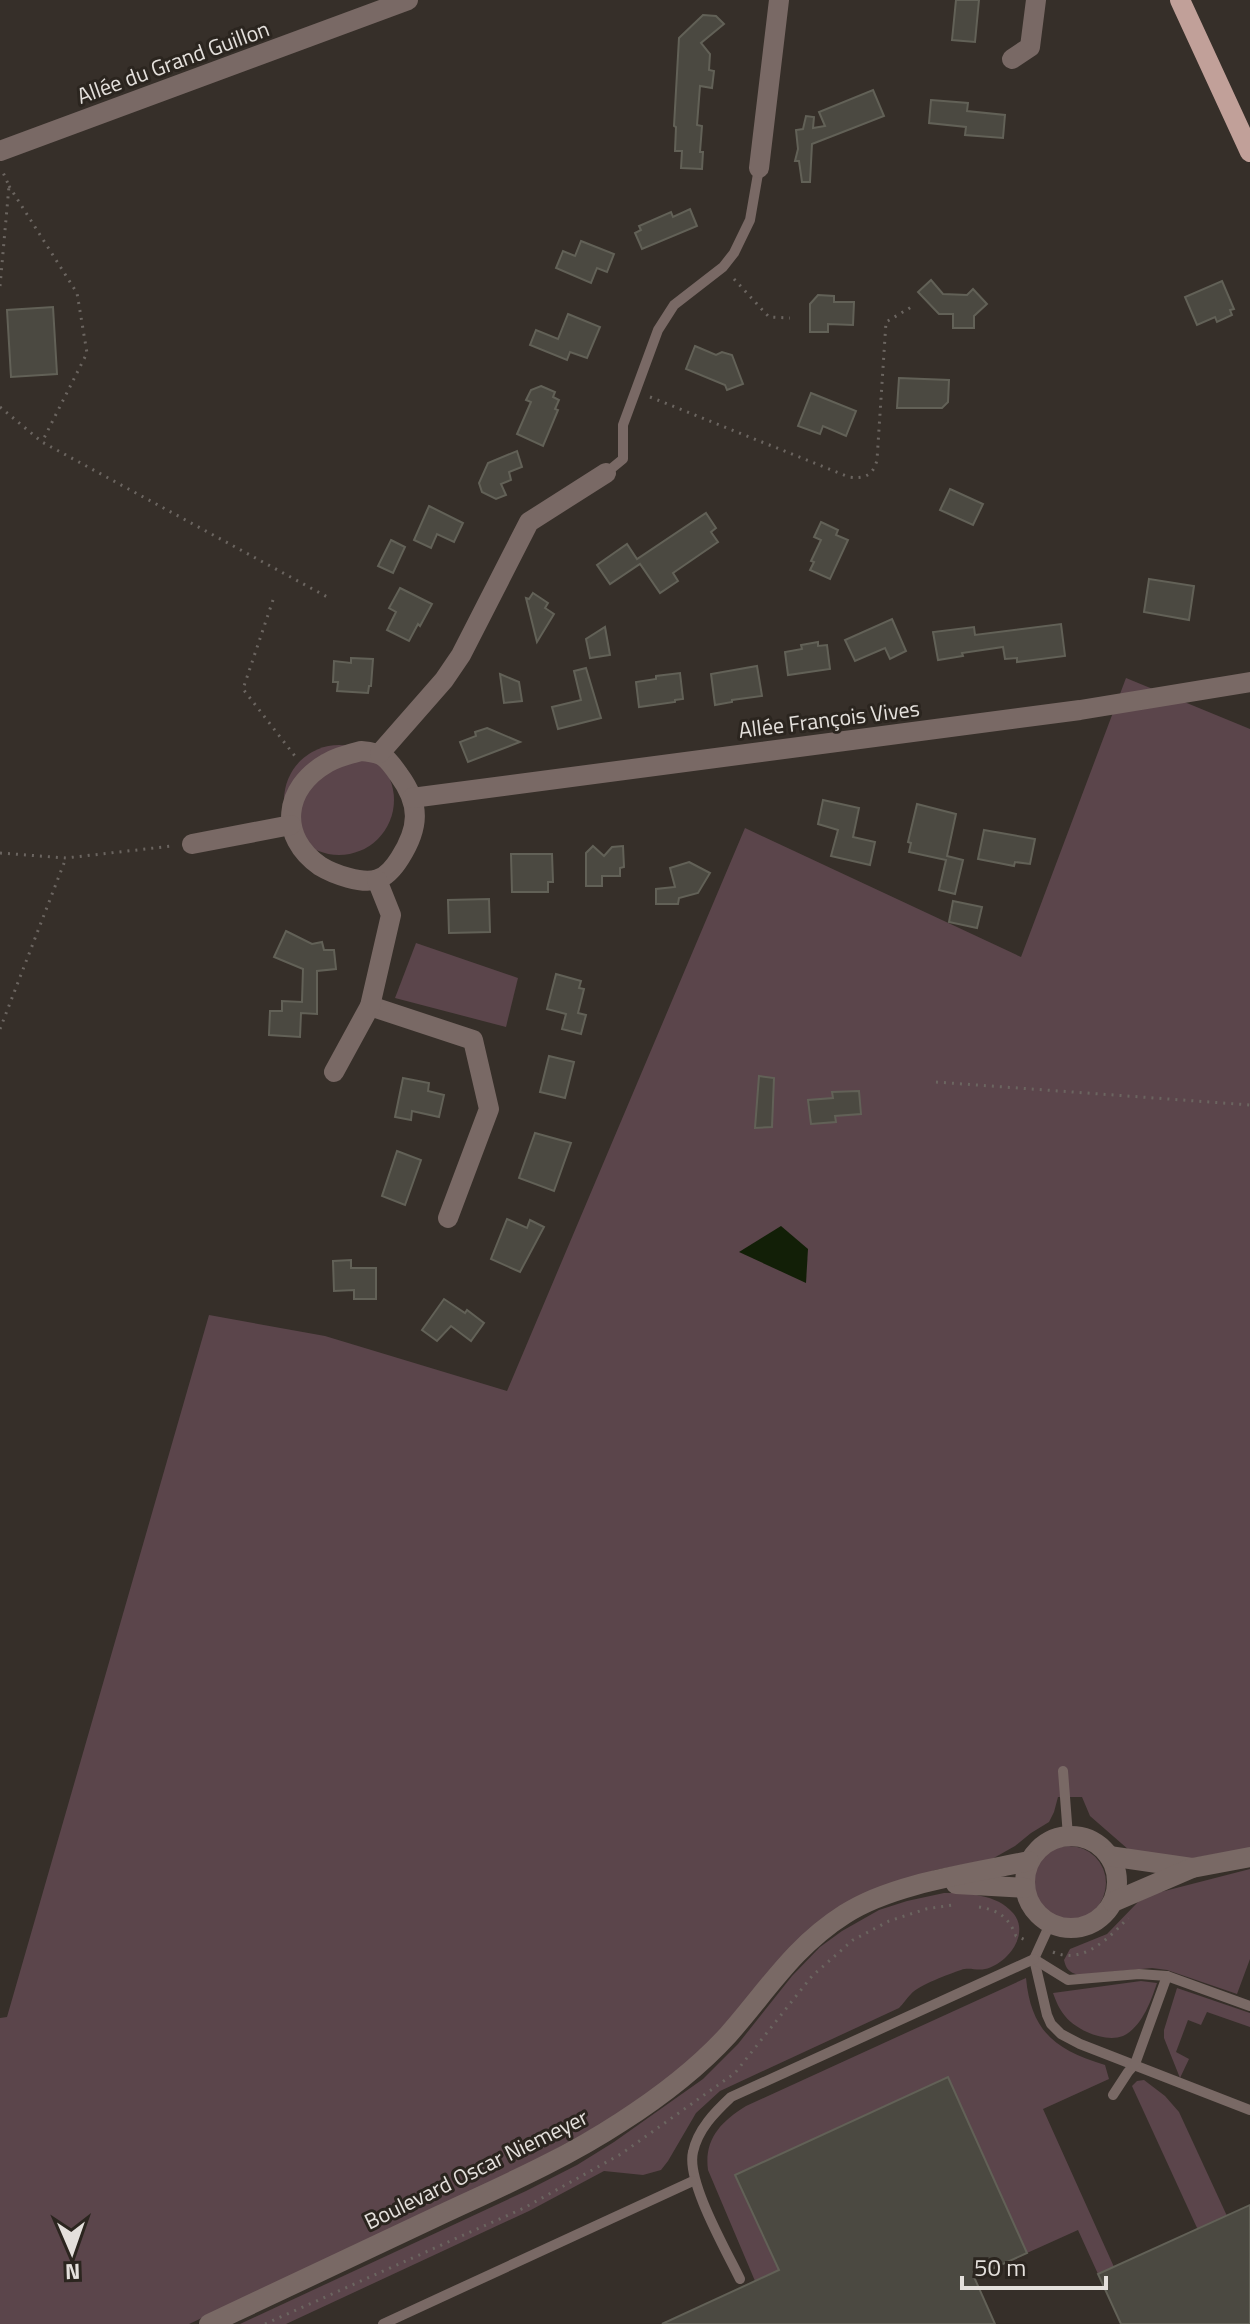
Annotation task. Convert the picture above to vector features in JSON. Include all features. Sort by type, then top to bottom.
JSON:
[{"type":"main road","points":[[1180,0],[1250,152]]},
{"type":"street","name":"Allée du Grand Guillon","points":[[0,151],[408,0]]},
{"type":"street","points":[[759,168],[779,0]]},
{"type":"street","points":[[1012,59],[1030,47],[1036,0]]},
{"type":"street","points":[[380,753],[444,680],[461,655],[529,522],[606,473]]},
{"type":"street","name":"Allée François Vives","points":[[412,798],[1080,710],[1250,682]]},
{"type":"street","points":[[361,751],[380,753],[391,762],[408,786],[416,822],[410,842],[395,866],[377,880],[350,879],[328,871],[300,849],[291,825],[291,806],[298,788],[325,764],[361,751]]},
{"type":"street","points":[[192,844],[291,825]]},
{"type":"street","points":[[334,1072],[370,1006],[391,915],[377,880]]},
{"type":"street","points":[[370,1006],[473,1040],[489,1109],[448,1218]]},
{"type":"street","points":[[1068,1836],[1084,1838],[1098,1845],[1109,1856],[1116,1870],[1117,1886],[1113,1902],[1105,1914],[1093,1923],[1079,1928],[1064,1928],[1050,1924],[1033,1909],[1025,1888],[1025,1874],[1029,1861],[1039,1848],[1052,1840],[1068,1836]]},
{"type":"street","points":[[1109,1856],[1192,1868]]},
{"type":"street","points":[[1113,1902],[1192,1868],[1250,1857]]},
{"type":"street","name":"Boulevard Oscar Niemeyer","points":[[209,2324],[550,2164],[617,2125],[698,2066],[774,1976],[808,1941],[846,1913],[885,1895],[1029,1861]]},
{"type":"street","name":"Boulevard Oscar Niemeyer","points":[[928,1883],[1025,1888]]},
{"type":"lane","points":[[606,473],[623,459],[623,425],[651,345],[666,315],[684,296],[723,267],[743,237],[750,220],[759,168]]},
{"type":"lane","points":[[1063,1771],[1068,1836]]},
{"type":"lane","points":[[1050,1924],[1034,1959],[1051,2024],[1070,2040],[1250,2110]]},
{"type":"lane","points":[[1034,1959],[1068,1980],[1139,1974],[1167,1976],[1250,2006]]},
{"type":"lane","points":[[740,2279],[693,2181],[692,2153],[710,2117],[731,2097],[1034,1959]]},
{"type":"lane","points":[[1113,2095],[1135,2064],[1167,1976]]},
{"type":"lane","points":[[383,2324],[693,2181]]},
{"type":"path","points":[[0,167],[77,293],[87,353],[42,442]]},
{"type":"path","points":[[0,286],[9,186]]},
{"type":"path","points":[[723,267],[769,317],[790,318]]},
{"type":"path","points":[[636,391],[849,477],[869,476],[877,460],[886,322],[913,306]]},
{"type":"path","points":[[0,407],[42,442],[331,599]]},
{"type":"path","points":[[273,600],[243,689],[310,775]]},
{"type":"path","points":[[0,853],[66,858],[192,844]]},
{"type":"path","points":[[0,1029],[66,858]]},
{"type":"path","points":[[936,1082],[1250,1105]]},
{"type":"path","points":[[265,2324],[524,2208],[621,2154],[735,2073],[812,1976],[853,1940],[889,1921],[926,1909],[960,1903]]},
{"type":"path","points":[[974,1906],[988,1908],[1010,1920],[1016,1936],[1062,1955],[1084,1953],[1100,1944],[1133,1913]]},
{"type":"shaded area","points":[[1126,678],[1250,729],[1250,1848],[1188,1859],[1129,1850],[1090,1816],[1082,1797],[1058,1797],[1049,1822],[992,1859],[935,1870],[859,1899],[691,2062],[621,2113],[492,2184],[189,2324],[0,2324],[0,2018],[7,2017],[209,1315],[325,1336],[507,1391],[745,828],[1021,957]]},
{"type":"shaded area","points":[[339,745],[360,749],[378,761],[390,779],[394,800],[390,821],[378,839],[360,851],[339,855],[318,851],[300,839],[288,821],[284,800],[288,779],[300,761],[318,749]]},
{"type":"shaded area","points":[[416,943],[518,978],[506,1027],[395,998]]},
{"type":"shaded area","points":[[781,1226],[808,1249],[806,1283],[739,1252]]},
{"type":"shaded area","points":[[1069,1846],[1083,1849],[1095,1857],[1103,1869],[1106,1883],[1103,1897],[1095,1909],[1083,1917],[1069,1920],[1055,1917],[1043,1909],[1035,1897],[1032,1883],[1035,1869],[1043,1857],[1055,1849]]},
{"type":"shaded area","points":[[1250,1869],[1250,1959],[1237,1994],[1167,1970],[1152,1968],[1078,1975],[1066,1966],[1064,1960],[1070,1949],[1107,1934],[1138,1902],[1153,1894]]},
{"type":"shaded area","points":[[944,1893],[990,1898],[1013,1913],[1018,1921],[1018,1939],[1008,1955],[985,1969],[964,1969],[927,1984],[915,1991],[899,2008],[720,2091],[696,2113],[661,2170],[643,2175],[604,2171],[529,2211],[286,2324],[240,2324],[577,2165],[703,2079],[738,2044],[792,1976],[820,1947],[879,1910]]},
{"type":"shaded area","points":[[1026,1978],[1033,2012],[1049,2036],[1072,2053],[1105,2065],[1109,2079],[1043,2109],[1114,2267],[1098,2274],[1078,2230],[1027,2253],[948,2077],[735,2175],[779,2270],[755,2281],[708,2170],[711,2141],[721,2125],[746,2106]]},
{"type":"shaded area","points":[[1141,1981],[1157,1983],[1149,2005],[1130,2032],[1116,2038],[1091,2034],[1076,2026],[1063,2013],[1053,1993]]},
{"type":"shaded area","points":[[1177,1988],[1250,2013],[1250,2027],[1207,2012],[1201,2025],[1188,2020],[1176,2052],[1189,2059],[1180,2078],[1164,2038]]},
{"type":"shaded area","points":[[1144,2080],[1179,2112],[1227,2216],[1198,2230],[1132,2086]]},
{"type":"building","points":[[956,0],[979,0],[975,42],[952,40]]},
{"type":"building","points":[[703,15],[716,16],[724,24],[701,43],[710,54],[709,70],[714,71],[712,88],[700,86],[697,125],[702,126],[702,169],[681,168],[682,151],[675,151],[674,126],[679,38]]},
{"type":"building","points":[[873,90],[884,116],[812,144],[810,182],[802,182],[799,161],[795,161],[798,149],[796,130],[803,129],[806,116],[814,117],[813,128],[825,126],[819,112]]},
{"type":"building","points":[[931,100],[968,103],[967,111],[1005,115],[1003,138],[965,135],[966,127],[929,123]]},
{"type":"building","points":[[690,209],[697,226],[642,249],[635,233],[641,230],[639,226],[671,212],[673,217]]},
{"type":"building","points":[[581,241],[614,254],[607,272],[597,268],[591,283],[556,268],[563,251],[575,256]]},
{"type":"building","points":[[931,280],[943,294],[967,295],[973,289],[987,304],[974,316],[974,328],[953,328],[953,314],[939,314],[918,292]]},
{"type":"building","points":[[1222,281],[1234,309],[1230,310],[1232,315],[1217,322],[1215,317],[1197,325],[1185,297]]},
{"type":"building","points":[[818,295],[834,296],[834,302],[854,302],[853,325],[828,324],[828,332],[810,332],[810,304]]},
{"type":"building","points":[[53,307],[57,374],[11,377],[7,310]]},
{"type":"building","points":[[568,314],[600,327],[587,358],[570,352],[567,360],[530,345],[536,330],[558,339]]},
{"type":"building","points":[[695,346],[716,355],[722,352],[732,355],[743,384],[727,390],[725,385],[686,369]]},
{"type":"building","points":[[899,378],[949,380],[948,402],[942,408],[897,408]]},
{"type":"building","points":[[541,386],[555,392],[553,397],[559,400],[543,446],[517,434],[531,402],[526,400],[531,390]]},
{"type":"building","points":[[811,393],[856,411],[846,436],[823,426],[820,434],[798,426]]},
{"type":"building","points":[[517,451],[522,467],[509,472],[511,480],[501,484],[506,495],[496,499],[482,492],[479,483],[488,463]]},
{"type":"building","points":[[950,489],[983,504],[973,525],[940,510]]},
{"type":"building","points":[[429,506],[463,523],[454,542],[437,534],[431,548],[414,540]]},
{"type":"building","points":[[706,513],[716,528],[711,532],[718,542],[673,573],[678,581],[660,593],[640,564],[610,584],[597,565],[627,544],[637,559]]},
{"type":"building","points":[[821,522],[838,530],[836,535],[848,540],[830,579],[810,570],[821,540],[814,537]]},
{"type":"building","points":[[391,540],[405,547],[393,573],[378,566]]},
{"type":"building","points":[[1149,579],[1194,586],[1189,620],[1144,612]]},
{"type":"building","points":[[400,588],[432,604],[409,641],[387,630],[396,612],[389,608]]},
{"type":"building","points":[[533,593],[548,603],[545,608],[554,614],[537,642],[526,598],[529,599]]},
{"type":"building","points":[[892,619],[906,651],[890,659],[885,648],[855,661],[845,640]]},
{"type":"building","points":[[1061,624],[1065,656],[1017,662],[1017,658],[1005,659],[1003,647],[938,660],[933,632],[974,627],[975,635]]},
{"type":"building","points":[[605,627],[610,655],[590,658],[586,639]]},
{"type":"building","points":[[818,642],[818,646],[827,645],[830,669],[788,675],[785,652]]},
{"type":"building","points":[[351,658],[373,659],[368,693],[337,691],[338,682],[333,682],[334,661],[351,663]]},
{"type":"building","points":[[757,666],[762,696],[715,705],[711,674]]},
{"type":"building","points":[[586,668],[601,718],[558,729],[552,707],[581,700],[574,671]]},
{"type":"building","points":[[680,673],[683,699],[639,707],[636,682]]},
{"type":"building","points":[[500,674],[519,682],[522,701],[504,703]]},
{"type":"building","points":[[487,728],[520,742],[468,762],[460,742]]},
{"type":"building","points":[[823,800],[859,808],[853,837],[875,842],[870,865],[831,856],[838,830],[818,824]]},
{"type":"building","points":[[917,804],[956,814],[947,856],[963,860],[955,894],[939,890],[946,860],[909,852],[911,843],[908,842]]},
{"type":"building","points":[[984,830],[1035,839],[1030,864],[1015,862],[1014,866],[978,859]]},
{"type":"building","points":[[593,846],[604,856],[612,847],[623,846],[624,867],[620,868],[620,876],[602,876],[602,886],[586,886],[586,853]]},
{"type":"building","points":[[511,854],[552,854],[553,882],[548,882],[548,892],[512,892]]},
{"type":"building","points":[[689,862],[710,873],[698,893],[679,898],[678,904],[656,904],[656,889],[675,887],[670,868]]},
{"type":"building","points":[[489,899],[490,932],[449,933],[448,900]]},
{"type":"building","points":[[953,901],[982,907],[977,928],[949,922]]},
{"type":"building","points":[[286,931],[312,944],[322,942],[324,950],[334,950],[336,969],[317,971],[317,1014],[301,1013],[300,1037],[269,1035],[270,1011],[282,1011],[282,1001],[302,1002],[303,969],[274,957]]},
{"type":"building","points":[[556,974],[581,981],[579,988],[584,989],[578,1013],[586,1015],[581,1034],[562,1029],[566,1014],[547,1009]]},
{"type":"building","points":[[549,1056],[574,1062],[565,1098],[540,1092]]},
{"type":"building","points":[[759,1076],[774,1078],[772,1127],[755,1128]]},
{"type":"building","points":[[403,1078],[429,1083],[428,1091],[444,1095],[439,1117],[412,1111],[411,1120],[395,1117]]},
{"type":"building","points":[[859,1091],[861,1114],[835,1116],[836,1122],[811,1124],[808,1100],[833,1098],[832,1092]]},
{"type":"building","points":[[535,1133],[571,1143],[554,1191],[519,1178]]},
{"type":"building","points":[[397,1151],[421,1160],[405,1205],[382,1196]]},
{"type":"building","points":[[507,1219],[527,1228],[530,1220],[544,1227],[520,1272],[491,1259]]},
{"type":"building","points":[[351,1260],[351,1268],[376,1268],[376,1299],[354,1299],[354,1290],[334,1291],[333,1261]]},
{"type":"building","points":[[444,1299],[465,1313],[467,1310],[484,1323],[471,1341],[451,1326],[437,1341],[422,1330]]},
{"type":"building","points":[[948,2077],[1027,2253],[974,2277],[995,2324],[662,2324],[779,2270],[735,2175]]},
{"type":"building","points":[[1250,2205],[1250,2324],[1121,2324],[1098,2274]]}]
